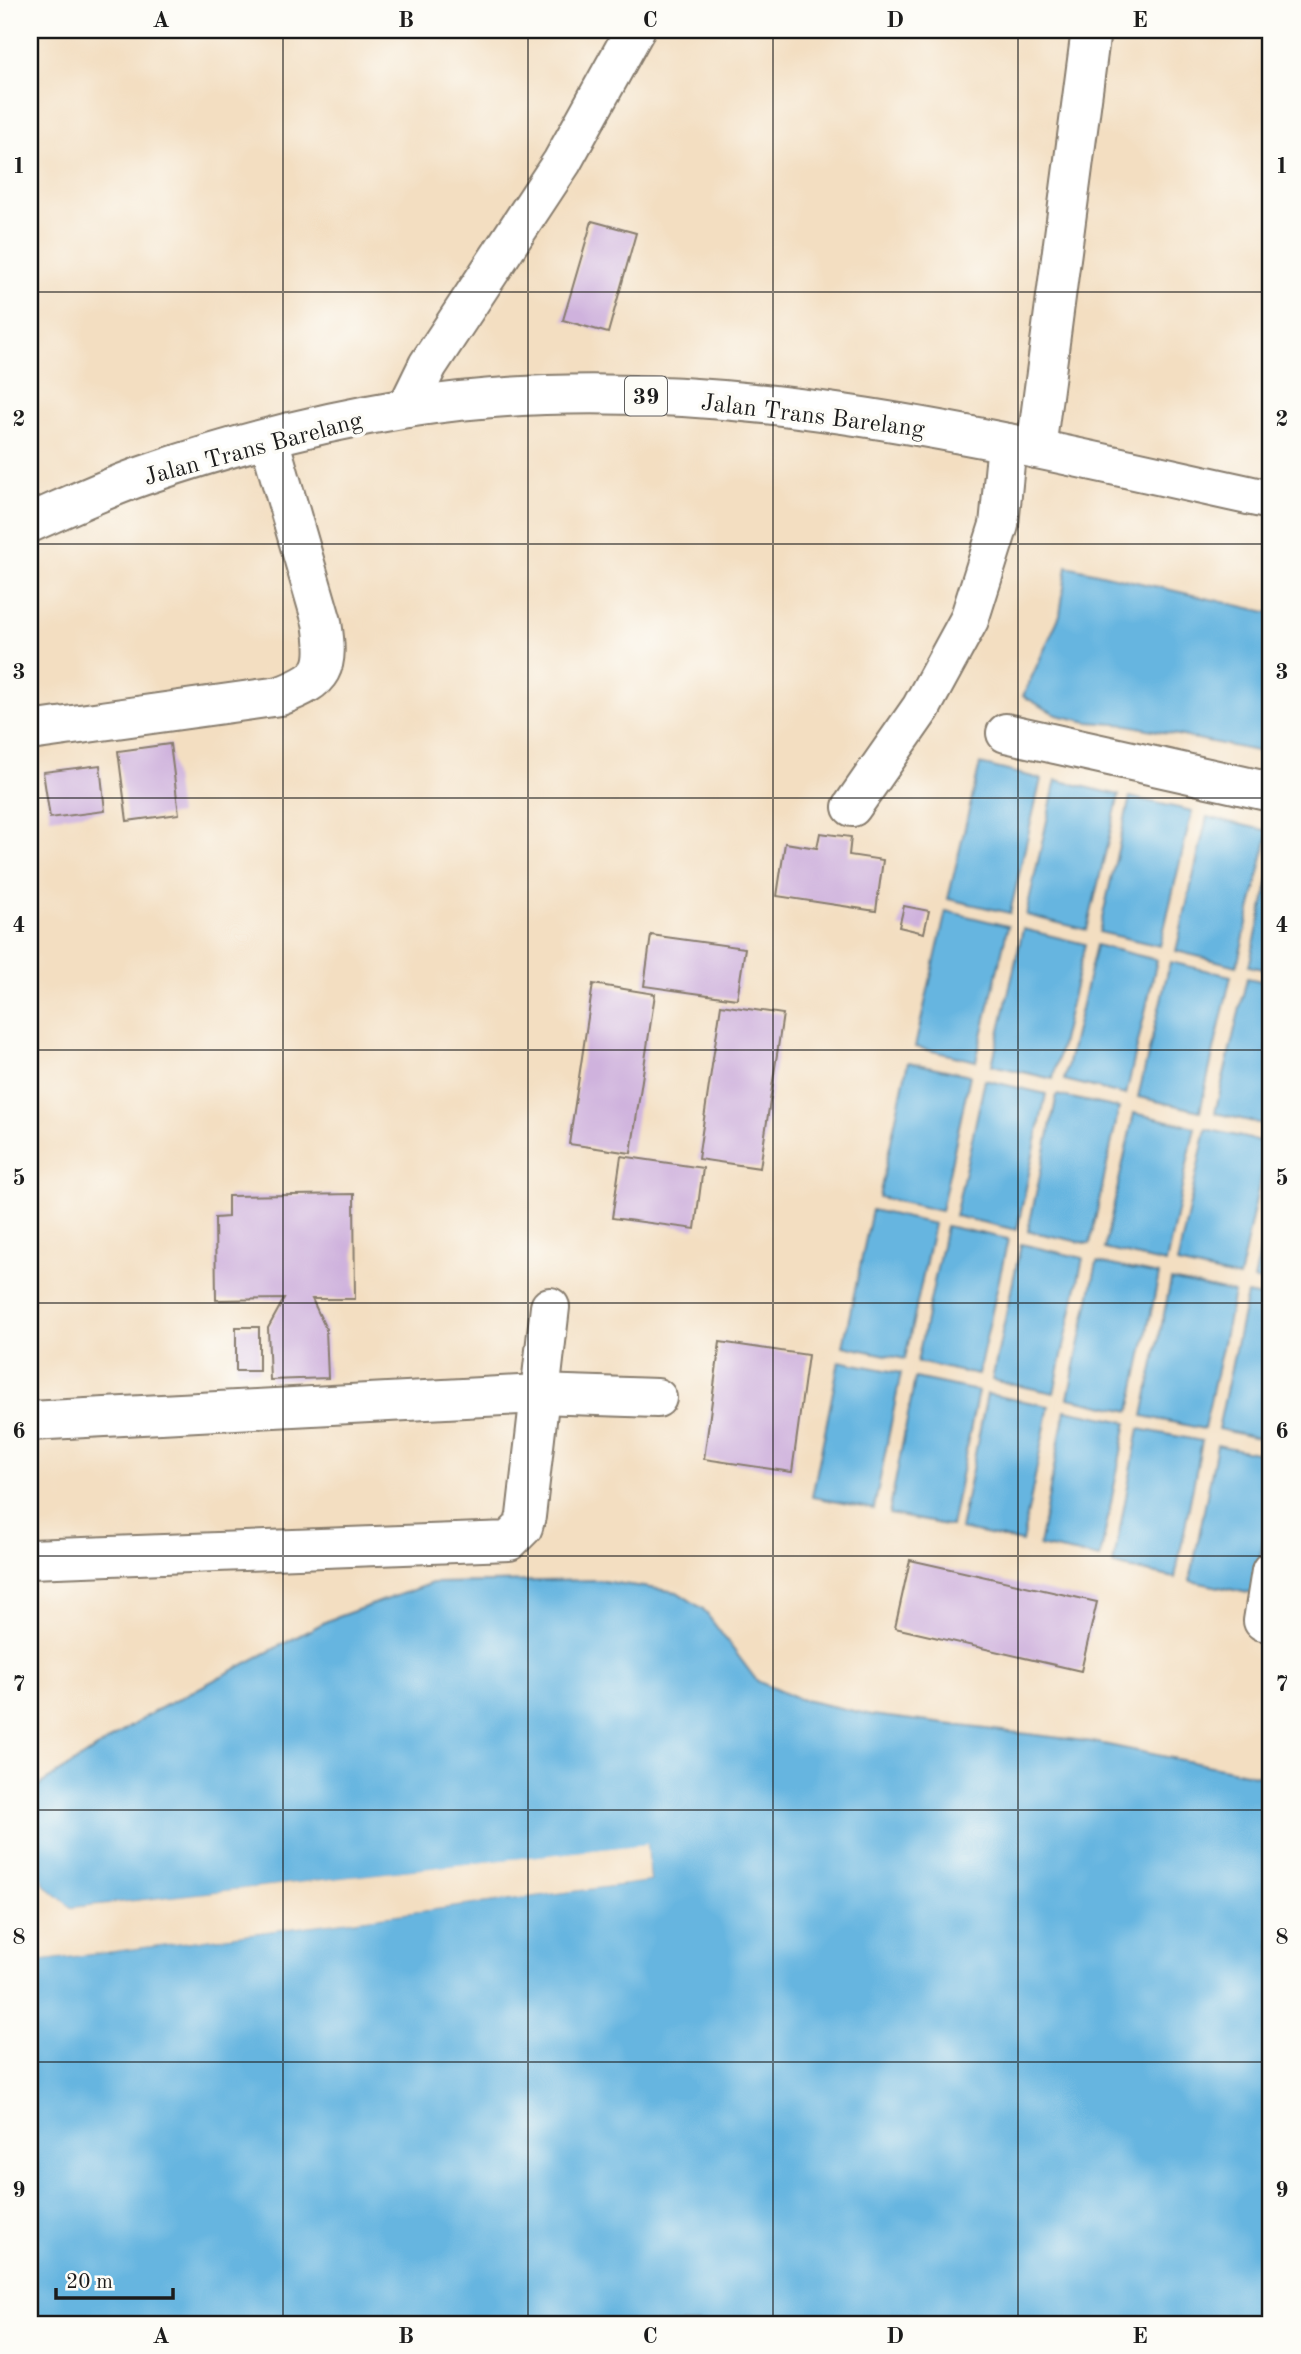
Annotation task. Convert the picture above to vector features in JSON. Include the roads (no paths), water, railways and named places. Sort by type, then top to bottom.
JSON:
[{"type":"main road","points":[[407,408],[428,365],[562,162],[635,30]]},
{"type":"main road","points":[[852,807],[921,708],[969,620],[999,525],[1021,446],[1091,30]]},
{"type":"main road","name":"Jalan Trans Barelang","points":[[30,523],[147,474],[269,439],[407,408],[540,396],[673,398],[819,411],[1021,446],[1271,500]]},
{"type":"main road","points":[[30,731],[281,696],[310,685],[323,668],[325,644],[322,622],[269,439]]},
{"type":"main road","points":[[1006,733],[1271,792]]},
{"type":"main road","points":[[30,1559],[496,1544],[509,1541],[523,1527],[526,1516],[550,1307]]},
{"type":"main road","points":[[30,1421],[540,1394],[657,1398]]},
{"type":"main road","points":[[1263,1622],[1271,1572]]},
{"type":"water","points":[[1067,566],[1271,613],[1271,754],[1128,725],[1088,722],[1057,715],[1023,696],[1060,615]]},
{"type":"water","points":[[980,764],[1041,779],[1010,913],[948,899]]},
{"type":"water","points":[[1056,780],[1119,795],[1087,930],[1026,915]]},
{"type":"water","points":[[1130,797],[1192,811],[1160,946],[1099,932]]},
{"type":"water","points":[[1207,817],[1269,831],[1237,966],[1176,951]]},
{"type":"water","points":[[1271,871],[1271,971],[1249,966]]},
{"type":"water","points":[[946,911],[1008,926],[976,1061],[915,1047]]},
{"type":"water","points":[[1023,929],[1085,944],[1053,1079],[992,1065]]},
{"type":"water","points":[[1096,945],[1157,960],[1126,1095],[1064,1080]]},
{"type":"water","points":[[1170,962],[1231,976],[1200,1111],[1138,1097]]},
{"type":"water","points":[[1247,978],[1271,983],[1271,1126],[1215,1113]]},
{"type":"water","points":[[908,1062],[970,1075],[941,1211],[879,1197]]},
{"type":"water","points":[[985,1080],[1046,1094],[1017,1230],[955,1216]]},
{"type":"water","points":[[1057,1095],[1119,1108],[1090,1244],[1028,1231]]},
{"type":"water","points":[[1134,1113],[1195,1127],[1166,1263],[1104,1249]]},
{"type":"water","points":[[1206,1129],[1268,1143],[1239,1278],[1177,1264]]},
{"type":"water","points":[[1271,1201],[1271,1284],[1254,1280]]},
{"type":"water","points":[[872,1210],[934,1224],[905,1359],[843,1346]]},
{"type":"water","points":[[946,1226],[1008,1239],[978,1375],[917,1362]]},
{"type":"water","points":[[1021,1244],[1083,1258],[1054,1393],[992,1380]]},
{"type":"water","points":[[1097,1262],[1159,1275],[1130,1411],[1068,1398]]},
{"type":"water","points":[[1171,1280],[1234,1293],[1204,1429],[1143,1416]]},
{"type":"water","points":[[1247,1294],[1271,1299],[1271,1441],[1218,1429]]},
{"type":"water","points":[[839,1361],[901,1373],[874,1509],[812,1497]]},
{"type":"water","points":[[915,1378],[978,1391],[951,1526],[889,1514]]},
{"type":"water","points":[[987,1394],[1049,1406],[1022,1542],[960,1529]]},
{"type":"water","points":[[1065,1410],[1127,1422],[1100,1558],[1039,1546]]},
{"type":"water","points":[[1139,1429],[1202,1441],[1175,1578],[1113,1565]]},
{"type":"water","points":[[1217,1445],[1271,1456],[1271,1500],[1253,1594],[1190,1581]]},
{"type":"water","points":[[596,1580],[677,1592],[703,1609],[757,1681],[795,1698],[872,1715],[1093,1742],[1271,1778],[1271,2324],[30,2324],[30,1962],[650,1881],[647,1845],[71,1908],[44,1885],[30,1850],[30,1791],[153,1712],[329,1620],[432,1583]]}]
